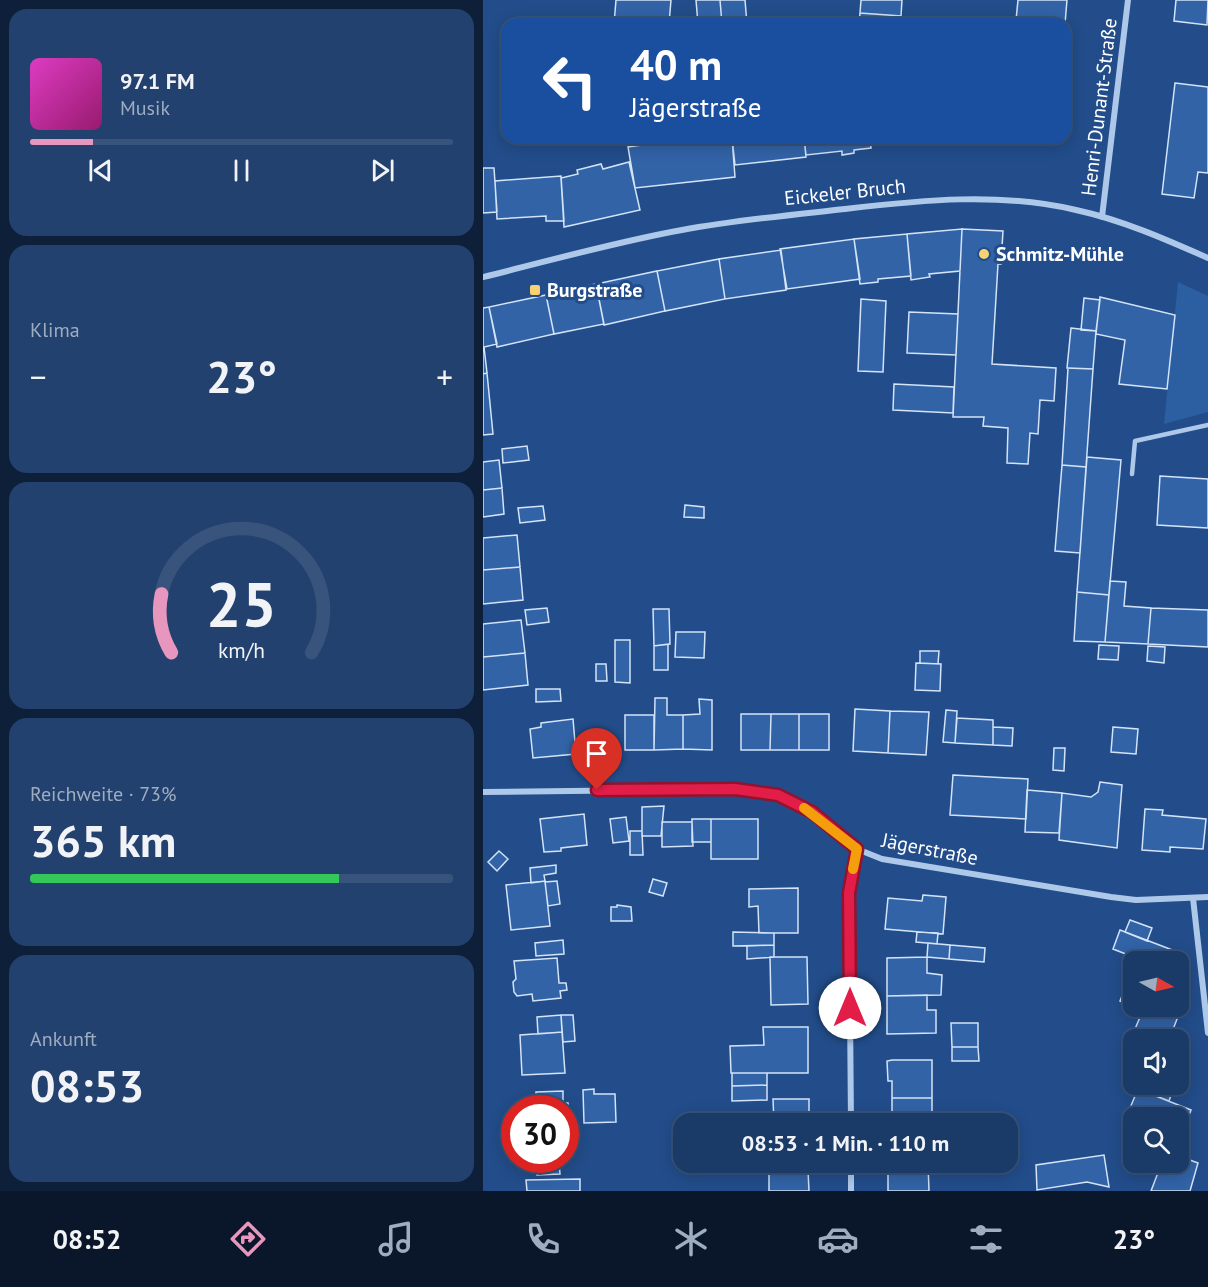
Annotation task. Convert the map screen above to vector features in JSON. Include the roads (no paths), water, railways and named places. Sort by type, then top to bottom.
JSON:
[{"type":"street","name":"Henri-Dunant-Straße","points":[[1102,217],[1128,0]]},
{"type":"street","name":"Eickeler Bruch","points":[[483,277],[683,230],[902,202],[971,199],[1027,202],[1076,210],[1135,227],[1208,258]]},
{"type":"street","name":"Jägerstraße","points":[[483,792],[735,789],[759,791],[778,795],[812,812],[857,849],[882,859],[1136,900],[1208,897]]},
{"type":"street","points":[[851,1113],[849,893],[857,849]]},
{"type":"street","points":[[1194,898],[1208,1033]]},
{"type":"street","points":[[851,1173],[851,1191]]},
{"type":"lane","points":[[1132,474],[1135,441],[1208,425]]},
{"type":"place","name":"Schmitz-Mühle","points":[[984,254]]},
{"type":"place","name":"Burgstraße","points":[[535,290]]}]
